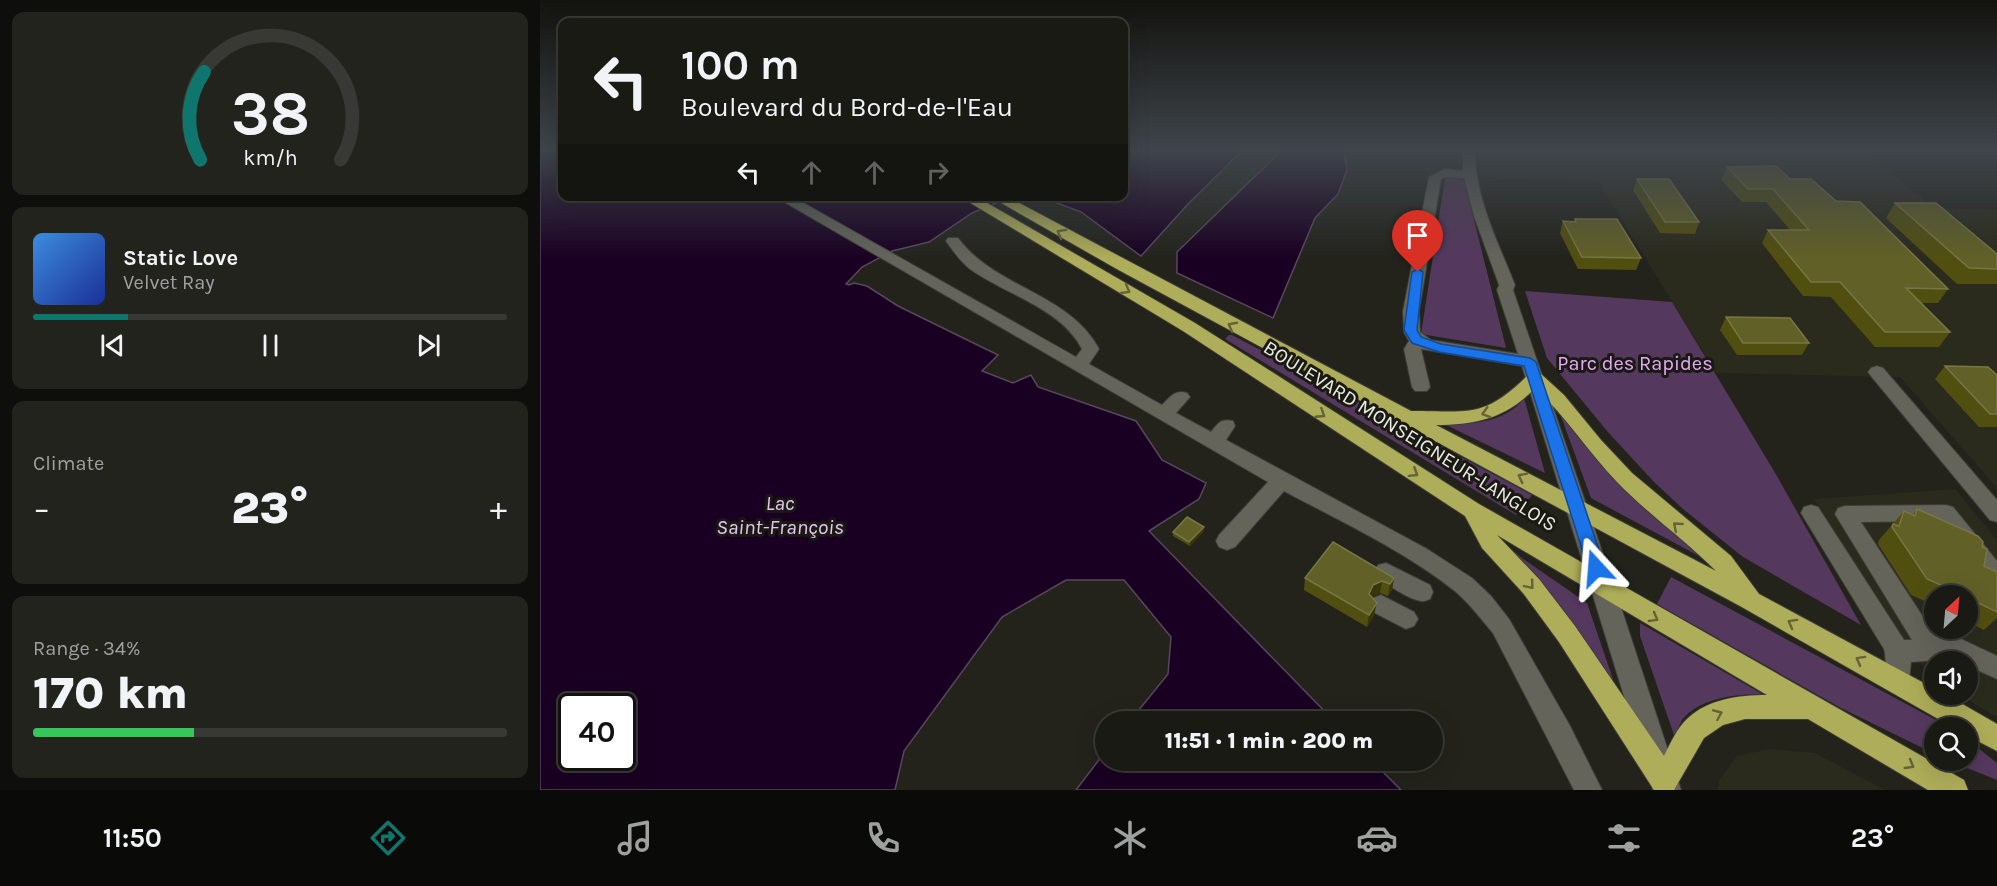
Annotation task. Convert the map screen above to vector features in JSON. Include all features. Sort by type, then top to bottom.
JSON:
[{"type":"highway","name":"BOULEVARD MONSEIGNEUR-LANGLOIS","points":[[994,202],[1574,505],[1754,602],[1997,738]]},
{"type":"highway","name":"BOULEVARD MONSEIGNEUR-LANGLOIS","points":[[994,202],[1472,510],[1604,589],[1954,790]]},
{"type":"highway","points":[[1408,418],[1458,418],[1485,414],[1506,406],[1532,370],[1625,478],[1723,563],[1754,602]]},
{"type":"highway","points":[[1472,510],[1490,542],[1531,586],[1568,634],[1665,785],[1695,729],[1711,717],[1730,709],[1745,707],[1810,707]]},
{"type":"street","points":[[1433,186],[1411,311],[1411,332],[1418,341],[1439,348],[1532,370]]},
{"type":"street","points":[[1473,186],[1665,785]]},
{"type":"street","points":[[789,201],[1165,413],[1221,433],[1282,480],[1429,561],[1464,585],[1483,603],[1501,626],[1550,714],[1588,790]]},
{"type":"street","points":[[952,241],[978,268],[1054,312],[1083,334],[1091,349],[1079,365]]},
{"type":"street","points":[[900,279],[917,273]]},
{"type":"street","points":[[1418,341],[1412,349],[1421,387]]},
{"type":"street","points":[[1876,372],[1997,514]]},
{"type":"street","points":[[1165,413],[1181,397]]},
{"type":"street","points":[[1227,541],[1282,480]]},
{"type":"street","points":[[1811,513],[1896,650],[1899,662],[1897,681]]},
{"type":"street","points":[[1963,651],[1957,648],[1935,651],[1923,637],[1845,514],[1946,513],[1997,578]]},
{"type":"street","points":[[1386,572],[1422,592]]},
{"type":"street","points":[[1381,605],[1406,619]]},
{"type":"street","points":[[1896,650],[1924,652]]},
{"type":"street","points":[[1978,658],[1997,668]]},
{"type":"shaded area","points":[[1601,186],[1907,186],[1935,208],[1997,210],[1997,488],[1900,377],[1716,373]]},
{"type":"shaded area","points":[[1955,489],[1997,540],[1997,717],[1976,705],[1978,651],[1924,651],[1924,667],[1905,643],[1814,499]]},
{"type":"shaded area","points":[[1769,749],[1815,753],[1885,790],[1718,790],[1719,780],[1737,756]]},
{"type":"green space","points":[[1444,186],[1465,186],[1506,348],[1421,334]]},
{"type":"green space","name":"Parc des Rapides","points":[[1525,291],[1672,302],[1774,471],[1861,625],[1743,557],[1683,509],[1654,482],[1607,431],[1547,358]]},
{"type":"green space","points":[[1229,335],[1532,495],[1516,515],[1225,339]]},
{"type":"green space","points":[[1524,398],[1545,473],[1444,424],[1476,422],[1498,417],[1508,413]]},
{"type":"green space","points":[[1559,411],[1712,563],[1591,498]]},
{"type":"green space","points":[[1499,539],[1522,558],[1587,603],[1618,694]]},
{"type":"green space","points":[[1671,577],[1930,717],[1924,717],[1924,749],[1841,708],[1657,604]]},
{"type":"green space","points":[[1640,623],[1764,695],[1720,698],[1698,707],[1682,720],[1675,738],[1640,636]]},
{"type":"green space","points":[[1978,748],[1997,763],[1997,780],[1975,771],[1978,771]]},
{"type":"water","name":"Lac Saint-François","points":[[540,186],[558,186],[558,201],[1000,201],[972,213],[929,242],[892,251],[862,267],[846,284],[867,286],[898,306],[998,355],[982,371],[1013,383],[1031,375],[1038,387],[1136,421],[1162,460],[1206,483],[1199,499],[1149,531],[1324,711],[1138,711],[1168,674],[1171,637],[1124,580],[1066,580],[1002,617],[904,751],[895,790],[540,790]]},
{"type":"water","points":[[1128,186],[1206,186],[1141,256],[1081,212],[1052,201],[1128,201]]},
{"type":"water","points":[[1245,186],[1341,186],[1338,194],[1315,218],[1273,318],[1177,273],[1177,252]]},
{"type":"water","points":[[1095,765],[1095,771],[1382,771],[1401,790],[1076,790]]},
{"type":"building","points":[[1641,186],[1674,186],[1699,222],[1665,222]]},
{"type":"building","points":[[1745,186],[1819,186],[1836,201],[1860,202],[1948,289],[1906,288],[1950,332],[1885,332],[1840,282],[1811,282],[1768,230],[1809,230],[1773,189],[1748,189]]},
{"type":"building","points":[[1895,203],[1936,203],[1997,254],[1997,269],[1969,268]]},
{"type":"building","points":[[1575,219],[1617,219],[1641,258],[1582,257],[1563,221],[1576,222]]},
{"type":"building","points":[[1726,317],[1790,318],[1809,343],[1743,343]]},
{"type":"building","points":[[1945,366],[1988,367],[1997,375],[1997,414],[1990,414]]},
{"type":"building","points":[[1917,509],[1978,536],[1983,542],[1982,547],[1987,549],[1984,566],[1997,572],[1997,612],[1978,603],[1978,585],[1941,585],[1927,579],[1892,527],[1893,524],[1899,526],[1904,511],[1915,516]]},
{"type":"building","points":[[1187,517],[1204,527],[1189,542],[1173,532]]},
{"type":"building","points":[[1333,542],[1394,578],[1390,584],[1382,581],[1373,585],[1369,594],[1377,603],[1369,615],[1305,578]]},
{"type":"route","points":[[1418,272],[1410,330],[1416,340],[1439,348],[1530,362],[1596,568]]}]
